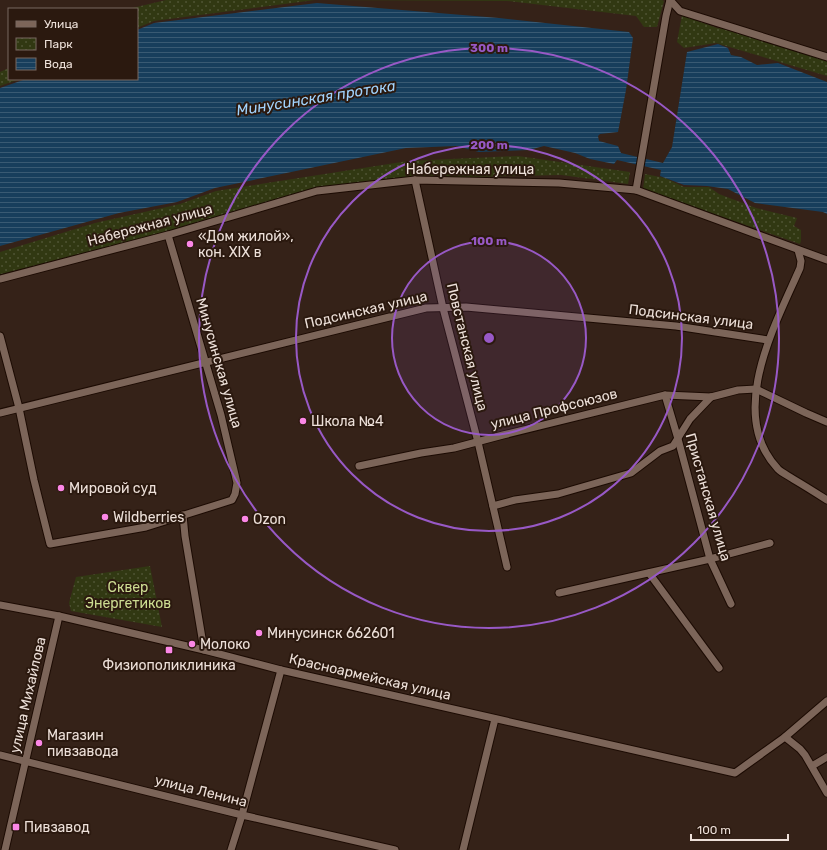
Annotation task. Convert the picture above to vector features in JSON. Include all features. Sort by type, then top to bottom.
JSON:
[{"type":"street","points":[[636,190],[670,0]]},
{"type":"street","points":[[670,0],[680,11],[827,58]]},
{"type":"street","name":"Набережная улица","points":[[0,279],[168,235],[317,191],[414,180],[559,183],[636,190],[827,260]]},
{"type":"street","name":"Повстанская улица","points":[[414,180],[443,308],[478,442],[507,567]]},
{"type":"street","name":"Минусинская улица","points":[[168,235],[221,414],[237,484],[232,500],[183,515]]},
{"type":"street","points":[[798,250],[802,261],[800,268],[768,340],[756,389],[756,420],[764,450],[779,470],[827,500]]},
{"type":"street","name":"Подсинская улица","points":[[0,413],[426,308],[466,307],[676,326],[768,340]]},
{"type":"street","points":[[0,336],[19,408],[34,480],[50,544],[146,527],[183,515],[185,536],[204,650]]},
{"type":"street","points":[[756,389],[806,414],[827,422]]},
{"type":"street","name":"улица Профсоюзов","points":[[359,466],[421,453],[454,448],[665,395],[711,397],[738,390],[756,389]]},
{"type":"street","name":"Пристанская улица","points":[[665,395],[710,559],[731,604]]},
{"type":"street","points":[[493,506],[515,500],[558,494],[631,473],[660,452],[673,446],[690,419],[711,397]]},
{"type":"street","points":[[559,593],[710,559],[770,543]]},
{"type":"street","points":[[649,573],[719,668]]},
{"type":"street","name":"Красноармейская улица","points":[[0,605],[59,616],[204,650],[281,670],[735,773],[785,737]]},
{"type":"street","name":"улица Михайлова","points":[[5,850],[59,616]]},
{"type":"street","points":[[231,850],[242,815],[281,670]]},
{"type":"street","points":[[827,701],[785,737],[800,749],[812,766],[827,793]]},
{"type":"street","points":[[463,850],[495,719]]},
{"type":"street","name":"улица Ленина","points":[[0,755],[242,815],[395,850]]},
{"type":"street","points":[[812,766],[827,756]]},
{"type":"green space","points":[[166,0],[315,0],[154,21],[138,28],[138,8],[132,8]]},
{"type":"green space","points":[[315,0],[664,1],[657,27],[644,27],[636,16],[507,1]]},
{"type":"green space","points":[[682,15],[717,28],[745,31],[827,61],[827,76],[716,43],[684,48],[677,42]]},
{"type":"green space","points":[[8,68],[8,80],[17,80],[0,86],[0,72]]},
{"type":"green space","points":[[518,156],[630,172],[628,184],[561,175],[414,177],[315,189],[167,232],[0,276],[0,252],[95,223],[180,204],[216,191],[408,161]]},
{"type":"green space","points":[[645,174],[665,178],[684,187],[709,187],[719,194],[756,208],[797,218],[794,226],[801,230],[800,244],[643,189]]},
{"type":"green space","name":"Сквер Энергетиков","points":[[150,566],[162,627],[71,611],[69,603],[76,577]]},
{"type":"water","name":"Минусинская протока","points":[[317,3],[499,18],[629,32],[633,38],[626,90],[618,132],[600,134],[598,136],[599,141],[618,146],[621,153],[663,163],[672,147],[687,52],[718,44],[728,48],[731,55],[741,57],[757,65],[778,63],[827,82],[827,214],[823,212],[755,203],[728,189],[684,185],[660,176],[661,170],[617,160],[614,164],[544,146],[529,150],[479,152],[457,146],[406,148],[215,188],[177,202],[119,213],[0,246],[0,88],[23,80],[138,80],[138,30],[154,23]]},
{"type":"place","name":"«Дом жилой», кон. ХIХ в","points":[[190,244]]},
{"type":"place","name":"Школа №4","points":[[303,421]]},
{"type":"place","name":"Мировой суд","points":[[61,488]]},
{"type":"place","name":"Wildberries","points":[[105,517]]},
{"type":"place","name":"Ozon","points":[[245,519]]},
{"type":"place","name":"Минусинск 662601","points":[[259,633]]},
{"type":"place","name":"Молоко","points":[[192,644]]},
{"type":"place","name":"Физиополиклиника","points":[[169,650]]},
{"type":"place","name":"Магазин пивзавода","points":[[39,743]]},
{"type":"place","name":"Пивзавод","points":[[16,827]]}]
